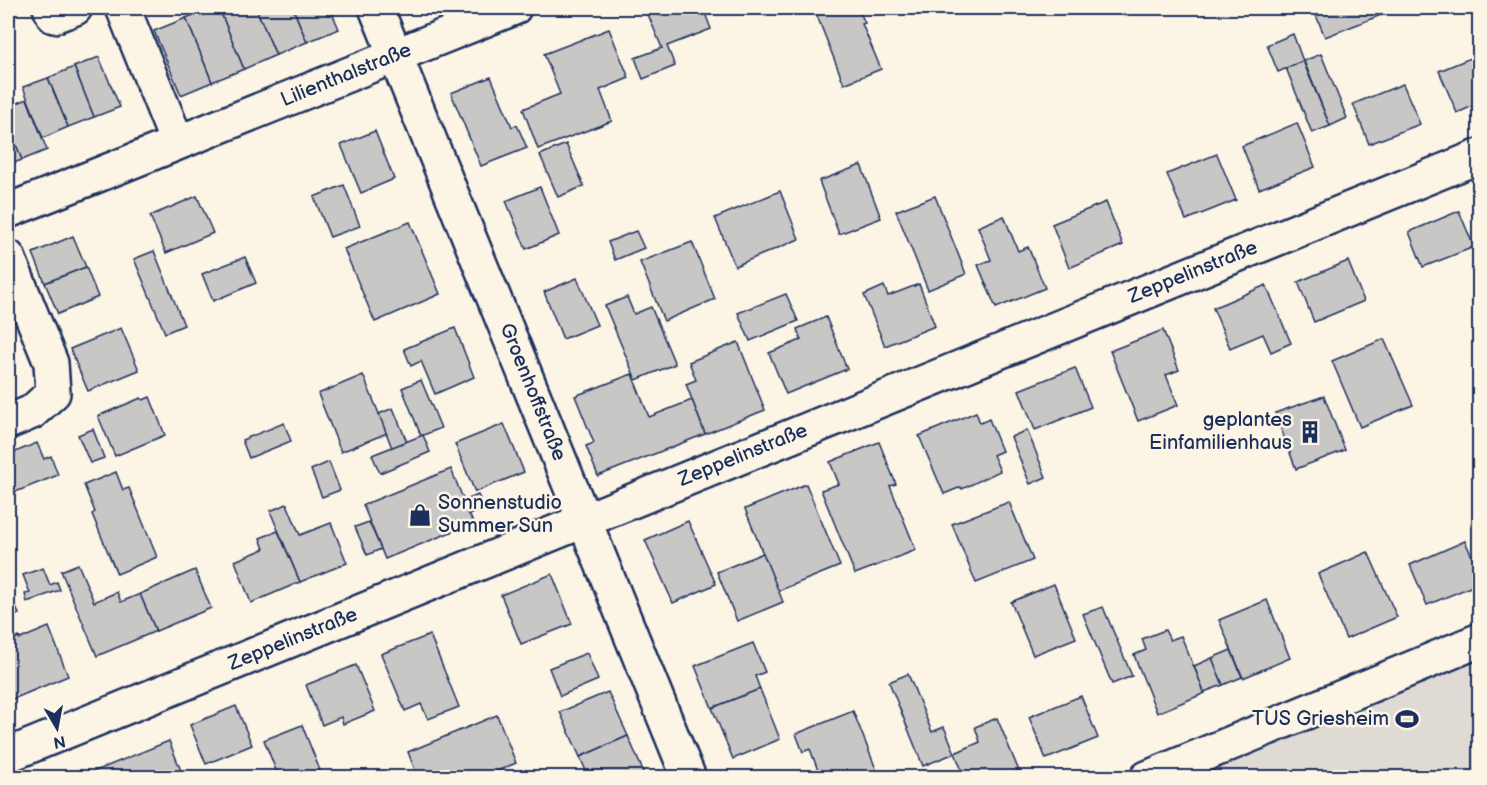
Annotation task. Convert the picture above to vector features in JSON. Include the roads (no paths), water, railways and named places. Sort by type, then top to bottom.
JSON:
[{"type":"street","points":[[50,8],[54,16],[75,8]]},
{"type":"street","points":[[123,8],[177,142]]},
{"type":"street","name":"Groenhoffstraße","points":[[376,8],[689,777]]},
{"type":"street","name":"Lilienthalstraße","points":[[8,211],[514,8]]},
{"type":"street","name":"Zeppelinstraße","points":[[8,755],[1479,156]]},
{"type":"street","points":[[8,257],[51,363],[53,393],[32,412],[8,422]]},
{"type":"street","points":[[1147,777],[1479,640]]},
{"type":"place","name":"geplantes Einfamilienhaus","points":[[1310,432]]},
{"type":"place","name":"Sonnenstudio Summer Sun","points":[[420,515]]},
{"type":"place","name":"TUS Griesheim","points":[[1407,719]]}]
